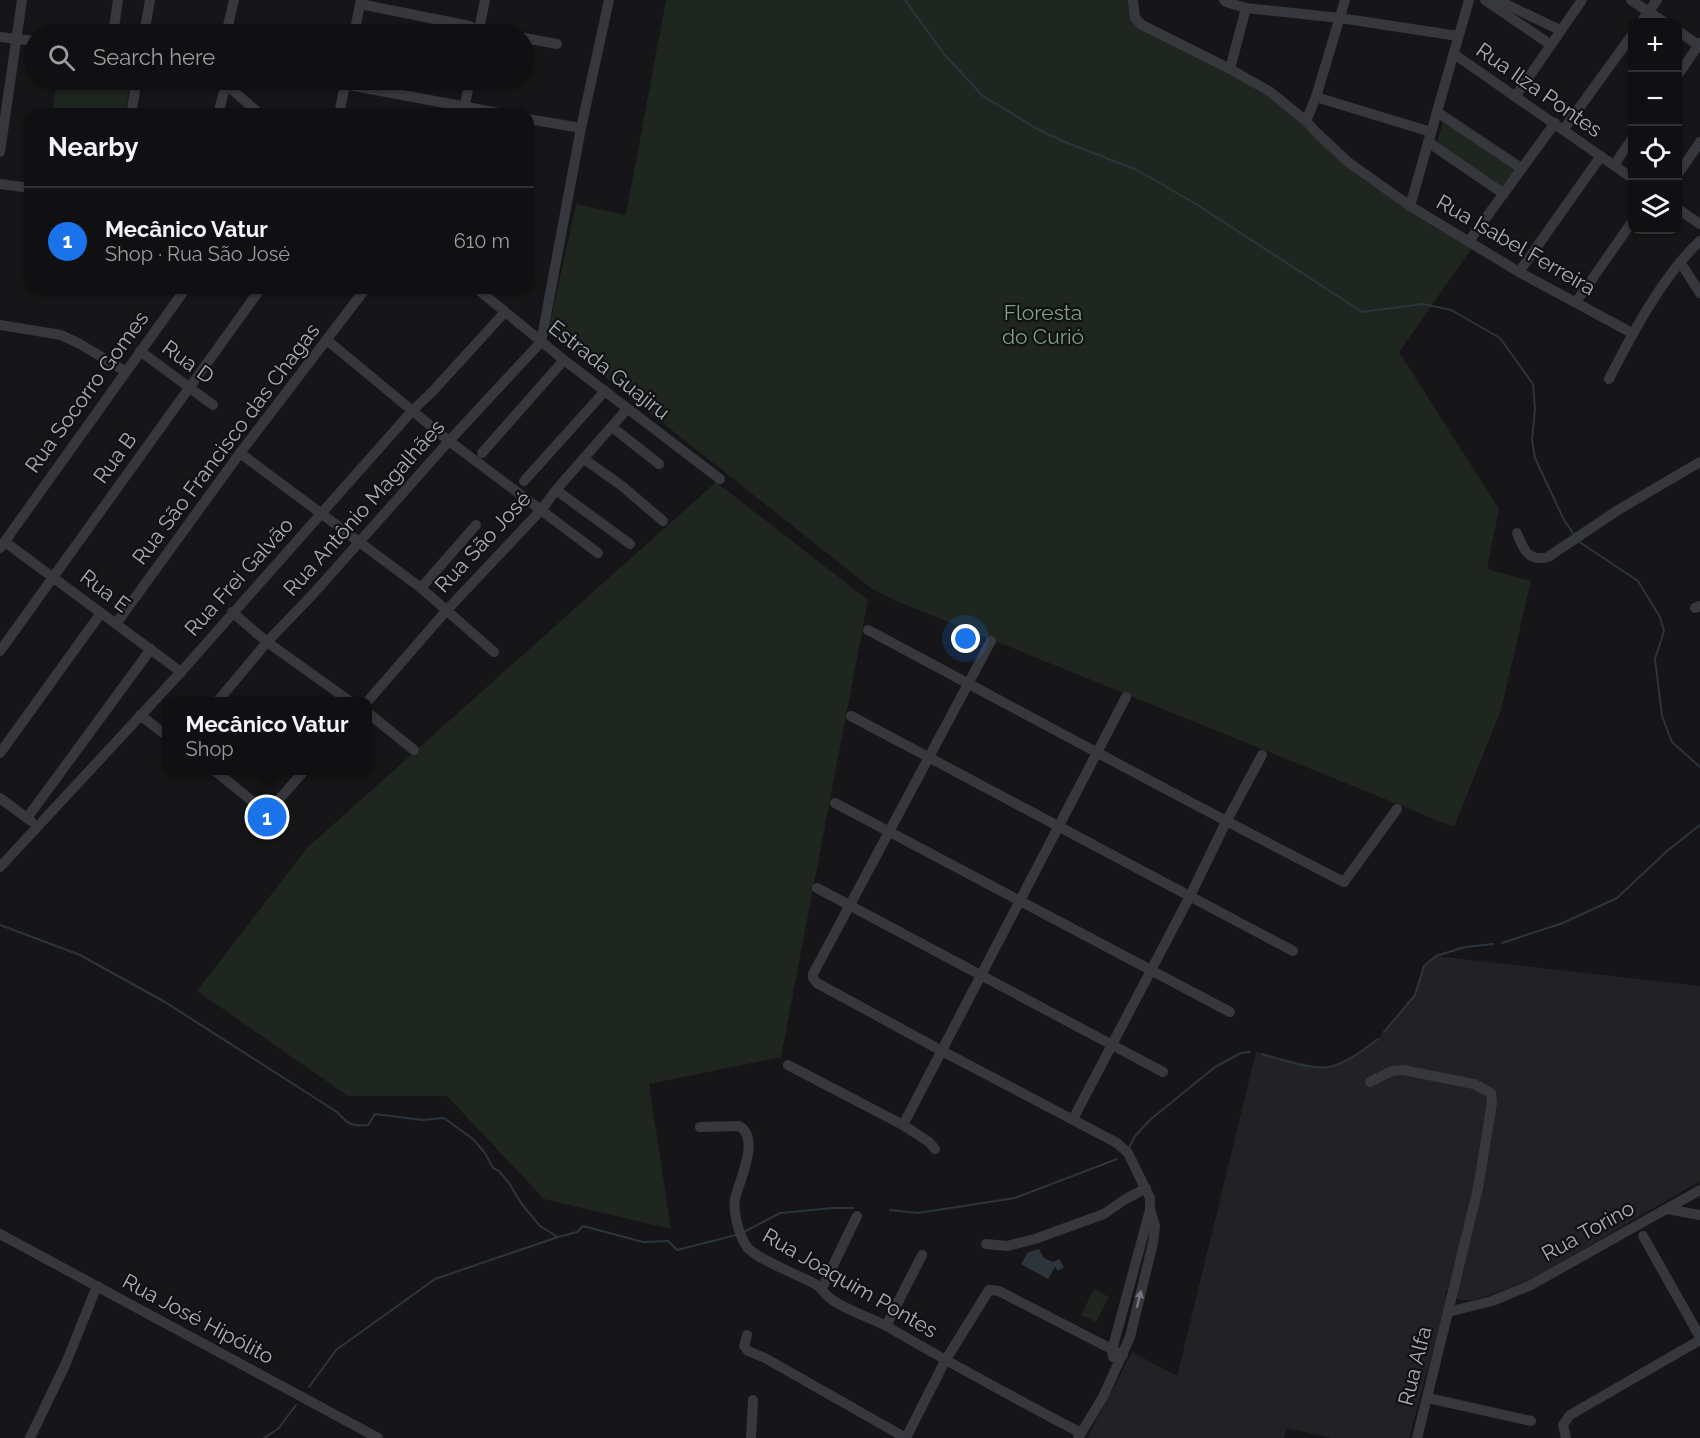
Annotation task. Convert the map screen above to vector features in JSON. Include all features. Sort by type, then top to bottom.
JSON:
[{"type":"street","points":[[0,152],[22,0]]},
{"type":"street","points":[[114,24],[118,0]]},
{"type":"street","points":[[146,24],[150,0]]},
{"type":"street","points":[[228,24],[234,0]]},
{"type":"street","points":[[478,24],[485,0]]},
{"type":"street","points":[[541,342],[581,128],[609,0]]},
{"type":"street","points":[[1224,0],[1246,8],[1340,18],[1458,36]]},
{"type":"street","points":[[1306,120],[1316,97],[1345,0]]},
{"type":"street","name":"Rua Isabel Ferreira","points":[[1469,0],[1410,206],[1519,272],[1632,333]]},
{"type":"street","points":[[1485,0],[1551,45]]},
{"type":"street","points":[[1497,0],[1560,30]]},
{"type":"street","points":[[1515,97],[1582,0]]},
{"type":"street","points":[[1631,0],[1658,18]]},
{"type":"street","points":[[1644,18],[1657,0]]},
{"type":"street","points":[[356,24],[360,2],[451,24]]},
{"type":"street","points":[[1133,2],[1135,18],[1142,25],[1269,91],[1306,120],[1347,162],[1410,206]]},
{"type":"street","points":[[1230,69],[1246,8]]},
{"type":"street","points":[[1679,72],[1700,45],[1682,34]]},
{"type":"street","points":[[0,37],[24,40]]},
{"type":"street","points":[[534,40],[557,44]]},
{"type":"street","points":[[1469,241],[1521,168],[1560,126],[1628,40]]},
{"type":"street","name":"Rua Ilza Pontes","points":[[1454,54],[1628,175]]},
{"type":"street","points":[[132,108],[135,90]]},
{"type":"street","points":[[219,108],[222,90]]},
{"type":"street","points":[[233,90],[253,108]]},
{"type":"street","points":[[340,108],[344,90]]},
{"type":"street","points":[[383,90],[456,108]]},
{"type":"street","points":[[464,108],[468,90]]},
{"type":"street","points":[[1316,97],[1430,137],[1504,194]]},
{"type":"street","points":[[1437,112],[1521,168]]},
{"type":"street","points":[[534,119],[581,128]]},
{"type":"street","points":[[1682,167],[1700,142]]},
{"type":"street","points":[[1614,165],[1628,145]]},
{"type":"street","points":[[1519,272],[1601,156]]},
{"type":"street","points":[[0,184],[24,187]]},
{"type":"street","points":[[1682,212],[1700,224]]},
{"type":"street","points":[[1576,302],[1628,228]]},
{"type":"street","points":[[1609,379],[1632,333],[1680,262],[1700,241]]},
{"type":"street","points":[[1680,262],[1700,293]]},
{"type":"street","name":"Rua Socorro Gomes","points":[[2,545],[124,371],[182,294]]},
{"type":"street","name":"Rua B","points":[[0,651],[257,294]]},
{"type":"street","name":"Rua São Francisco das Chagas","points":[[116,624],[240,453],[328,341],[362,294]]},
{"type":"street","name":"Estrada Guajiru","points":[[483,294],[564,360],[720,479]]},
{"type":"street","name":"Rua Frei Galvão","points":[[0,867],[181,672],[412,411],[505,312]]},
{"type":"street","points":[[0,325],[61,335],[124,371]]},
{"type":"street","points":[[328,341],[449,441],[598,553]]},
{"type":"street","name":"Rua Antônio Magalhães","points":[[221,697],[267,642],[541,342]]},
{"type":"street","name":"Rua D","points":[[140,351],[213,405]]},
{"type":"street","points":[[482,453],[564,360]]},
{"type":"street","points":[[524,481],[605,391]]},
{"type":"street","name":"Rua São José","points":[[371,697],[446,612],[542,509],[627,409]]},
{"type":"street","points":[[612,427],[659,464]]},
{"type":"street","points":[[240,453],[422,588],[446,612],[494,652]]},
{"type":"street","points":[[584,459],[622,486],[663,521]]},
{"type":"street","points":[[1517,533],[1527,554],[1535,558],[1548,557],[1618,510],[1700,462]]},
{"type":"street","points":[[556,490],[630,544]]},
{"type":"street","points":[[422,588],[476,525]]},
{"type":"street","name":"Rua E","points":[[2,545],[53,576],[181,672]]},
{"type":"street","points":[[232,612],[267,642],[344,697]]},
{"type":"street","points":[[0,753],[101,613]]},
{"type":"street","points":[[868,630],[1226,822],[1344,882],[1397,808]]},
{"type":"street","points":[[991,641],[813,974],[814,980],[942,1051],[1073,1119],[1122,1146],[1128,1153],[1150,1198],[1150,1209],[1155,1226],[1153,1242],[1130,1337],[1117,1352],[1116,1369],[1103,1397],[1080,1435]]},
{"type":"street","points":[[27,818],[151,649]]},
{"type":"street","points":[[903,1125],[1126,697]]},
{"type":"street","points":[[140,715],[162,732]]},
{"type":"street","points":[[372,716],[414,750]]},
{"type":"street","points":[[851,716],[1293,951]]},
{"type":"street","points":[[1073,1119],[1191,896],[1226,822],[1262,755]]},
{"type":"street","points":[[219,775],[267,813],[301,775]]},
{"type":"street","points":[[0,798],[39,827]]},
{"type":"street","points":[[835,803],[1230,1012]]},
{"type":"street","points":[[817,888],[1163,1072]]},
{"type":"street","points":[[788,1065],[903,1125],[930,1142],[935,1149]]},
{"type":"street","points":[[1370,1082],[1392,1071],[1403,1070],[1474,1084],[1491,1093],[1492,1103],[1478,1188],[1448,1312]]},
{"type":"street","name":"Rua Joaquim Pontes","points":[[700,1127],[739,1126],[744,1129],[747,1137],[747,1162],[735,1206],[741,1234],[747,1247],[762,1258],[822,1288],[833,1300],[886,1326],[1080,1435]]},
{"type":"street","points":[[986,1244],[1007,1246],[1035,1239],[1104,1215],[1124,1200],[1146,1188]]},
{"type":"street","name":"Rua Torino","points":[[1492,1301],[1531,1285],[1700,1190]]},
{"type":"street","points":[[1667,1209],[1700,1215]]},
{"type":"street","points":[[822,1288],[857,1216]]},
{"type":"street","name":"Rua José Hipólito","points":[[0,1234],[378,1438]]},
{"type":"street","points":[[1566,1438],[1563,1425],[1570,1415],[1700,1338],[1643,1236]]},
{"type":"street","points":[[886,1326],[922,1256]]},
{"type":"street","points":[[30,1438],[66,1363],[97,1286]]},
{"type":"street","points":[[747,1335],[744,1346],[748,1351],[765,1358],[906,1438],[945,1361],[986,1292],[992,1289],[1117,1352]]},
{"type":"street","name":"Rua Alfa","points":[[1417,1438],[1448,1312],[1492,1301]]},
{"type":"street","points":[[1428,1398],[1531,1421]]},
{"type":"street","points":[[751,1438],[753,1400]]},
{"type":"shaded area","points":[[1436,956],[1700,986],[1700,1181],[1536,1277],[1473,1300],[1450,1297],[1452,1291],[1447,1290],[1445,1295],[1448,1296],[1409,1438],[1331,1438],[1287,1428],[1284,1438],[1087,1438],[1132,1352],[1177,1376],[1256,1052],[1319,1067],[1331,1067],[1351,1058],[1378,1039],[1415,995],[1424,966]]},
{"type":"shaded area","points":[[1039,1249],[1044,1258],[1053,1262],[1059,1259],[1064,1267],[1058,1271],[1055,1267],[1048,1279],[1021,1264],[1028,1252]]},
{"type":"green space","name":"Floresta do Curió","points":[[666,0],[1137,0],[1133,23],[1246,78],[1345,159],[1474,245],[1399,352],[1499,509],[1487,569],[1531,581],[1501,710],[1454,827],[894,600],[872,589],[548,332],[576,204],[626,215]]},
{"type":"green space","points":[[56,90],[129,90],[127,108],[53,108]]},
{"type":"green space","points":[[1444,119],[1517,168],[1503,188],[1437,143]]},
{"type":"green space","points":[[716,482],[868,600],[781,1057],[649,1084],[671,1229],[544,1199],[447,1096],[348,1096],[197,991],[307,848]]},
{"type":"green space","points":[[1094,1289],[1109,1297],[1096,1322],[1081,1315]]},
{"type":"waterway","points":[[905,0],[944,54],[983,96],[1039,130],[1137,170],[1196,204],[1362,312],[1423,304],[1451,310],[1500,338],[1533,384],[1535,409],[1532,440],[1535,458],[1564,520],[1575,536]]},
{"type":"waterway","points":[[1578,541],[1638,581],[1660,617],[1664,631],[1655,659],[1662,716],[1672,742],[1700,767]]},
{"type":"waterway","points":[[1502,943],[1563,923],[1617,898],[1667,851],[1700,825]]},
{"type":"waterway","points":[[0,925],[80,955],[165,1002],[337,1112],[350,1124],[368,1125],[375,1114],[422,1120],[444,1118],[473,1139],[485,1153],[493,1168],[499,1171],[509,1183],[521,1203],[540,1226],[558,1237]]},
{"type":"waterway","points":[[1384,1032],[1415,995],[1424,966],[1436,956],[1465,947],[1493,944]]},
{"type":"waterway","points":[[1262,1054],[1298,1064],[1326,1067],[1345,1061],[1378,1039]]},
{"type":"waterway","points":[[1129,1148],[1135,1136],[1151,1119],[1215,1067],[1241,1053],[1250,1052]]},
{"type":"waterway","points":[[890,1210],[918,1213],[1015,1198],[1117,1159]]},
{"type":"waterway","points":[[744,1232],[780,1213],[853,1208]]},
{"type":"waterway","points":[[309,1387],[336,1350],[435,1279],[577,1232],[583,1226],[643,1242],[668,1241],[677,1250],[736,1235]]},
{"type":"waterway","points":[[264,1438],[278,1429],[296,1405]]},
{"type":"place","name":"Mecânico Vatur","points":[[267,817]]}]
